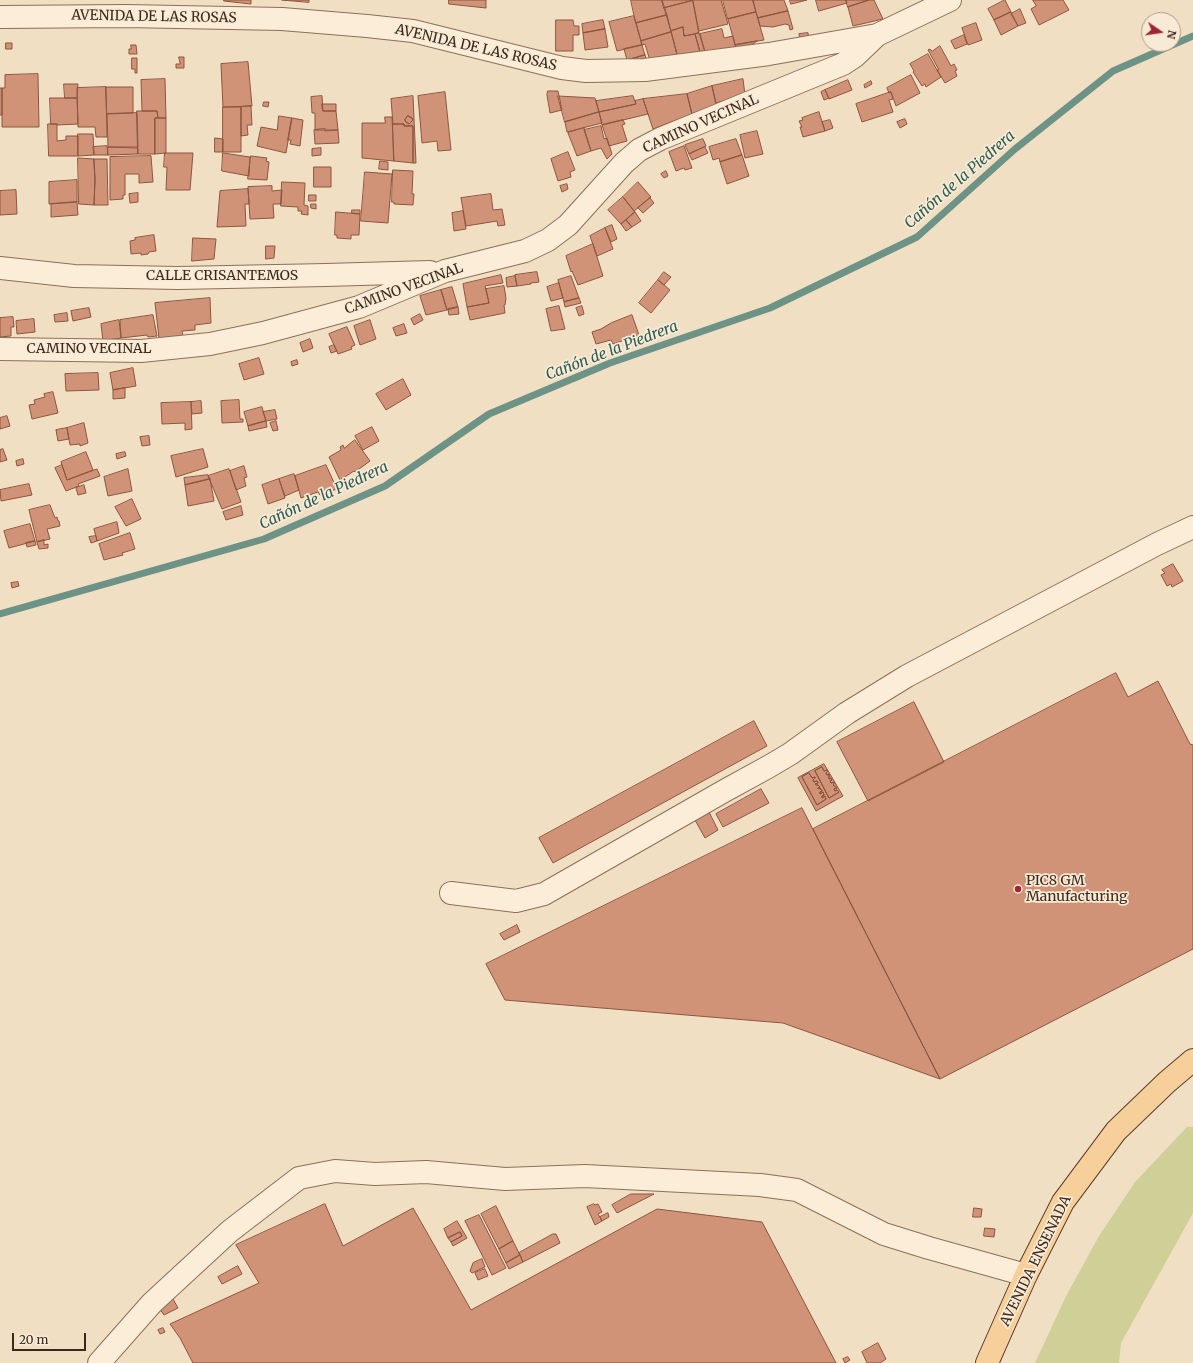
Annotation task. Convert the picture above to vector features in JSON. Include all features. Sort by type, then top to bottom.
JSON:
[{"type":"main road","name":"AVENIDA ENSENADA","points":[[987,1363],[1026,1275],[1063,1202],[1116,1131],[1167,1082],[1193,1060]]},
{"type":"street","name":"CAMINO VECINAL","points":[[0,349],[141,351],[210,344],[359,307],[445,272],[525,251],[548,240],[568,225],[624,163],[639,150],[660,139],[843,64],[855,56],[877,35],[950,0]]},
{"type":"street","name":"AVENIDA DE LAS ROSAS","points":[[0,17],[126,16],[282,20],[367,26],[413,31],[554,66],[586,71],[653,69],[768,54],[877,35]]},
{"type":"street","name":"CALLE CRISANTEMOS","points":[[0,268],[74,276],[178,278],[326,276],[445,272]]},
{"type":"street","points":[[451,893],[516,901],[544,894],[790,754],[847,713],[907,676],[1156,544],[1193,527]]},
{"type":"street","points":[[99,1363],[152,1303],[230,1230],[299,1178],[335,1171],[375,1174],[426,1172],[506,1179],[585,1176],[760,1185],[797,1190],[884,1234],[1026,1275]]},
{"type":"green space","points":[[1187,1127],[1193,1127],[1193,1213],[1121,1343],[1119,1363],[1035,1363],[1066,1296],[1099,1236],[1135,1182]]},
{"type":"building","points":[[251,0],[251,4],[224,1]]},
{"type":"building","points":[[282,0],[309,0],[309,2]]},
{"type":"building","points":[[449,0],[486,0],[486,8],[449,4]]},
{"type":"building","points":[[631,0],[662,0],[667,15],[636,23]]},
{"type":"building","points":[[662,0],[693,0],[664,8]]},
{"type":"building","points":[[693,0],[721,0],[728,24],[699,31]]},
{"type":"building","points":[[723,0],[753,0],[756,12],[728,19]]},
{"type":"building","points":[[753,0],[784,0],[788,11],[758,18]]},
{"type":"building","points":[[790,0],[807,0],[791,4]]},
{"type":"building","points":[[816,0],[846,0],[847,3],[819,11]]},
{"type":"building","points":[[846,0],[869,0],[848,7]]},
{"type":"building","points":[[869,0],[874,0],[883,19],[853,26],[848,7]]},
{"type":"building","points":[[1005,0],[1011,12],[994,20],[988,9]]},
{"type":"building","points":[[1033,0],[1063,0],[1069,10],[1039,25],[1031,9],[1036,6]]},
{"type":"building","points":[[693,1],[699,33],[684,36],[683,27],[671,31],[664,8]]},
{"type":"building","points":[[1020,9],[1026,23],[1018,26],[1011,14]]},
{"type":"building","points":[[788,11],[793,29],[790,30],[789,25],[785,24],[773,27],[760,26],[758,18]]},
{"type":"building","points":[[756,12],[764,40],[735,45],[728,19]]},
{"type":"building","points":[[1011,12],[1018,26],[1001,35],[994,20]]},
{"type":"building","points":[[667,15],[671,32],[641,41],[636,23]]},
{"type":"building","points":[[634,16],[642,45],[617,51],[609,22]]},
{"type":"building","points":[[556,20],[573,20],[574,26],[579,26],[579,35],[573,35],[573,51],[556,51]]},
{"type":"building","points":[[603,20],[605,29],[583,33],[582,24]]},
{"type":"building","points":[[976,23],[982,40],[968,45],[962,28]]},
{"type":"building","points":[[683,27],[684,36],[695,34],[700,52],[678,58],[671,31]]},
{"type":"building","points":[[605,29],[608,47],[585,50],[583,33]]},
{"type":"building","points":[[722,29],[724,38],[733,36],[736,48],[705,52],[700,34]]},
{"type":"building","points":[[671,32],[678,58],[651,64],[645,44],[642,45],[641,41]]},
{"type":"building","points":[[699,33],[705,52],[700,52],[695,34]]},
{"type":"building","points":[[808,33],[809,39],[800,41],[799,34]]},
{"type":"building","points":[[964,35],[967,44],[955,49],[951,41]]},
{"type":"building","points":[[757,41],[753,44],[742,47],[736,47],[735,45]]},
{"type":"building","points":[[6,43],[12,43],[12,49],[6,49]]},
{"type":"building","points":[[131,45],[136,45],[137,54],[129,54]]},
{"type":"building","points":[[642,45],[645,55],[627,60],[624,49]]},
{"type":"building","points":[[940,46],[951,66],[954,64],[957,70],[955,71],[957,76],[945,83],[928,50],[930,49],[932,51]]},
{"type":"building","points":[[928,54],[941,77],[926,87],[925,84],[922,86],[910,64]]},
{"type":"building","points":[[645,55],[648,64],[627,60]]},
{"type":"building","points":[[179,57],[184,57],[184,68],[176,68],[176,64],[180,64]]},
{"type":"building","points":[[132,58],[137,58],[137,73],[135,73],[135,69],[132,69]]},
{"type":"building","points":[[248,62],[252,106],[223,107],[221,64]]},
{"type":"building","points":[[38,74],[39,127],[2,127],[2,88],[5,88],[5,75]]},
{"type":"building","points":[[911,75],[920,93],[896,106],[891,92],[889,93],[887,88]]},
{"type":"building","points":[[165,79],[166,118],[158,118],[157,111],[142,111],[141,80]]},
{"type":"building","points":[[743,79],[745,95],[716,103],[712,86]]},
{"type":"building","points":[[848,80],[852,90],[829,99],[825,90]]},
{"type":"building","points":[[871,81],[872,84],[865,88],[864,85]]},
{"type":"building","points":[[64,84],[78,84],[77,98],[65,98]]},
{"type":"building","points":[[712,86],[716,105],[692,114],[687,94]]},
{"type":"building","points":[[106,87],[107,137],[96,137],[95,127],[78,127],[77,88]]},
{"type":"building","points":[[106,87],[133,87],[133,113],[107,114]]},
{"type":"building","points":[[0,88],[2,88],[2,115],[0,115]]},
{"type":"building","points":[[825,90],[829,98],[824,100],[821,92]]},
{"type":"building","points":[[548,91],[558,91],[562,110],[550,113],[547,95]]},
{"type":"building","points":[[445,92],[451,150],[438,151],[437,141],[422,143],[418,96]]},
{"type":"building","points":[[891,92],[893,99],[889,100],[893,112],[862,122],[856,104]]},
{"type":"building","points":[[687,94],[692,114],[653,129],[643,99]]},
{"type":"building","points":[[322,96],[323,111],[336,111],[338,130],[315,130],[315,113],[312,113],[311,97]]},
{"type":"building","points":[[413,96],[416,163],[413,163],[413,126],[393,124],[391,99]],"holes":[[[408,116],[413,120],[409,124],[405,120]]]},
{"type":"building","points":[[558,96],[595,98],[599,112],[565,122]]},
{"type":"building","points":[[633,96],[636,104],[599,112],[596,101]]},
{"type":"building","points":[[50,98],[77,98],[78,124],[51,124]]},
{"type":"building","points":[[643,99],[648,114],[602,125],[599,112],[636,104],[635,101]]},
{"type":"building","points":[[264,102],[269,102],[268,107],[263,106]]},
{"type":"building","points":[[322,104],[336,104],[336,111],[323,111]]},
{"type":"building","points":[[251,106],[252,125],[247,125],[248,135],[241,136],[241,107]]},
{"type":"building","points":[[223,107],[241,107],[241,152],[223,152]]},
{"type":"building","points":[[137,111],[157,111],[158,118],[155,118],[155,154],[138,154]]},
{"type":"building","points":[[599,112],[602,123],[567,132],[565,122]]},
{"type":"building","points":[[819,112],[825,131],[803,137],[800,127],[802,127],[799,121],[803,120],[802,118]]},
{"type":"building","points":[[137,113],[138,147],[108,147],[107,114]]},
{"type":"building","points":[[279,116],[292,118],[286,153],[257,146],[261,127],[277,130]]},
{"type":"building","points":[[408,116],[413,120],[409,124],[405,120]]},
{"type":"building","points":[[385,117],[392,117],[394,161],[362,158],[362,123],[385,123]]},
{"type":"building","points":[[155,118],[166,118],[166,153],[155,154]]},
{"type":"building","points":[[292,118],[303,120],[300,146],[290,144],[291,140],[288,140]]},
{"type":"building","points":[[905,119],[907,124],[900,128],[897,122]]},
{"type":"building","points":[[623,120],[625,124],[622,125],[627,141],[609,146],[602,125]]},
{"type":"building","points":[[830,120],[833,128],[825,131],[822,122]]},
{"type":"building","points":[[48,124],[57,124],[57,141],[66,140],[66,136],[78,136],[78,156],[49,156]]},
{"type":"building","points":[[393,124],[413,126],[413,163],[394,161]]},
{"type":"building","points":[[601,126],[604,139],[607,138],[612,154],[607,159],[601,148],[591,151],[584,130]]},
{"type":"building","points":[[584,128],[591,151],[577,156],[568,133]]},
{"type":"building","points":[[325,129],[325,131],[338,130],[339,143],[315,144],[314,130]]},
{"type":"building","points":[[757,131],[763,154],[745,158],[740,135]]},
{"type":"building","points":[[78,134],[93,134],[94,155],[78,156]]},
{"type":"building","points":[[215,138],[223,139],[223,152],[215,152]]},
{"type":"building","points":[[703,139],[706,146],[689,154],[685,145]]},
{"type":"building","points":[[736,139],[742,155],[720,162],[719,158],[713,160],[709,147]]},
{"type":"building","points":[[107,146],[108,155],[94,155],[93,147]]},
{"type":"building","points":[[684,146],[692,168],[685,170],[684,168],[676,171],[669,152]]},
{"type":"building","points":[[108,147],[138,148],[138,154],[108,155]]},
{"type":"building","points":[[705,147],[708,153],[692,160],[689,154]]},
{"type":"building","points":[[321,148],[321,155],[312,156],[312,149]]},
{"type":"building","points":[[568,152],[575,170],[570,172],[571,177],[558,181],[551,159]]},
{"type":"building","points":[[165,153],[193,153],[190,190],[166,190],[167,167],[164,167]]},
{"type":"building","points":[[223,153],[250,157],[249,176],[222,171]]},
{"type":"building","points":[[742,155],[749,176],[727,184],[720,162]]},
{"type":"building","points":[[151,156],[153,182],[139,183],[139,174],[125,174],[125,195],[123,195],[123,199],[110,200],[110,157]]},
{"type":"building","points":[[251,156],[267,158],[266,161],[269,162],[267,180],[248,179]]},
{"type":"building","points":[[78,158],[94,159],[94,205],[79,204]]},
{"type":"building","points":[[94,159],[107,159],[108,205],[94,205]]},
{"type":"building","points":[[380,161],[388,162],[388,170],[379,169]]},
{"type":"building","points":[[314,167],[331,167],[331,187],[314,187]]},
{"type":"building","points":[[393,170],[413,171],[413,205],[394,204],[394,202],[392,202]]},
{"type":"building","points":[[666,171],[668,176],[664,178],[661,174]]},
{"type":"building","points":[[365,172],[392,174],[388,223],[361,221]]},
{"type":"building","points":[[77,180],[77,202],[49,204],[49,182]]},
{"type":"building","points":[[282,182],[305,183],[304,205],[308,206],[308,215],[301,214],[302,211],[298,211],[298,207],[281,206]]},
{"type":"building","points":[[638,182],[651,197],[634,211],[623,197]]},
{"type":"building","points":[[567,184],[568,189],[562,192],[560,186]]},
{"type":"building","points":[[272,186],[272,191],[282,190],[281,204],[273,204],[274,218],[250,219],[248,187]]},
{"type":"building","points":[[248,189],[249,204],[245,204],[246,226],[217,227],[220,191]]},
{"type":"building","points":[[16,190],[17,214],[0,215],[0,191]]},
{"type":"building","points":[[138,193],[138,202],[130,203],[129,194]]},
{"type":"building","points":[[491,194],[493,210],[502,209],[505,225],[498,226],[497,221],[466,226],[461,198]]},
{"type":"building","points":[[309,195],[316,195],[316,201],[309,201]]},
{"type":"building","points":[[623,197],[635,212],[621,224],[608,210]]},
{"type":"building","points":[[650,198],[654,203],[643,213],[638,208]]},
{"type":"building","points":[[77,202],[78,215],[51,217],[51,204]]},
{"type":"building","points":[[311,204],[316,204],[316,209],[311,208]]},
{"type":"building","points":[[352,210],[360,210],[360,214],[352,213]]},
{"type":"building","points":[[463,211],[466,229],[454,231],[452,213]]},
{"type":"building","points":[[336,212],[360,214],[359,235],[351,235],[351,239],[337,238],[337,235],[335,235]]},
{"type":"building","points":[[635,212],[641,221],[632,227],[626,220]]},
{"type":"building","points":[[626,220],[632,227],[626,231],[621,224]]},
{"type":"building","points":[[612,225],[617,239],[611,242],[605,228]]},
{"type":"building","points":[[605,228],[613,249],[597,256],[590,236]]},
{"type":"building","points":[[154,235],[156,251],[141,255],[141,253],[131,254],[130,241],[135,240],[135,238]]},
{"type":"building","points":[[193,238],[216,239],[214,259],[192,261]]},
{"type":"building","points":[[593,244],[603,276],[578,285],[572,271],[571,272],[566,256]]},
{"type":"building","points":[[266,246],[275,246],[274,258],[266,259]]},
{"type":"building","points":[[537,272],[539,282],[517,286],[515,275]]},
{"type":"building","points":[[664,272],[671,277],[664,285],[658,280]]},
{"type":"building","points":[[501,275],[503,283],[485,286],[489,303],[467,307],[463,284]]},
{"type":"building","points":[[515,276],[517,286],[507,287],[506,278]]},
{"type":"building","points":[[571,276],[579,298],[564,302],[558,280]]},
{"type":"building","points":[[658,280],[670,290],[651,313],[639,303]]},
{"type":"building","points":[[559,283],[563,298],[551,301],[547,287]]},
{"type":"building","points":[[504,286],[506,298],[504,305],[505,313],[470,320],[467,307],[489,303],[486,289]]},
{"type":"building","points":[[452,287],[458,307],[447,310],[441,290]]},
{"type":"building","points":[[441,290],[447,310],[426,315],[420,296]]},
{"type":"building","points":[[210,298],[211,323],[195,325],[195,330],[182,331],[183,336],[159,338],[155,303]]},
{"type":"building","points":[[579,298],[581,303],[565,307],[564,302]]},
{"type":"building","points":[[559,306],[565,329],[551,331],[546,309]]},
{"type":"building","points":[[582,306],[584,314],[579,316],[576,308]]},
{"type":"building","points":[[458,307],[459,314],[449,315],[448,309]]},
{"type":"building","points":[[89,308],[91,317],[73,321],[71,311]]},
{"type":"building","points":[[67,313],[68,321],[55,322],[54,315]]},
{"type":"building","points":[[420,314],[423,320],[414,325],[411,319]]},
{"type":"building","points":[[153,315],[157,336],[148,337],[147,335],[121,338],[120,320]]},
{"type":"building","points":[[632,315],[639,335],[613,344],[611,340],[596,344],[592,332]]},
{"type":"building","points":[[13,317],[14,327],[11,327],[11,336],[0,337],[0,318]]},
{"type":"building","points":[[34,319],[35,332],[17,334],[16,321]]},
{"type":"building","points":[[119,320],[121,338],[103,341],[101,324]]},
{"type":"building","points":[[370,320],[376,339],[360,345],[354,326]]},
{"type":"building","points":[[404,324],[407,333],[396,336],[393,328]]},
{"type":"building","points":[[347,327],[355,345],[351,347],[352,349],[338,354],[329,334]]},
{"type":"building","points":[[310,339],[313,348],[303,352],[300,343]]},
{"type":"building","points":[[334,345],[337,351],[331,353],[329,347]]},
{"type":"building","points":[[259,358],[264,374],[244,380],[239,364]]},
{"type":"building","points":[[297,360],[298,364],[292,366],[291,362]]},
{"type":"building","points":[[133,368],[136,386],[113,390],[110,373]]},
{"type":"building","points":[[98,373],[99,390],[66,391],[65,374]]},
{"type":"building","points":[[403,379],[411,395],[386,410],[376,394]]},
{"type":"building","points":[[125,388],[125,398],[113,399],[113,390]]},
{"type":"building","points":[[53,392],[58,413],[32,419],[29,405],[35,404],[34,400],[45,397],[44,394]]},
{"type":"building","points":[[239,400],[240,419],[243,419],[243,422],[222,423],[221,401]]},
{"type":"building","points":[[201,401],[202,413],[192,414],[191,402]]},
{"type":"building","points":[[191,402],[192,429],[185,430],[185,423],[162,424],[161,403]]},
{"type":"building","points":[[262,407],[266,421],[248,426],[244,412]]},
{"type":"building","points":[[275,410],[277,419],[266,421],[263,412]]},
{"type":"building","points":[[7,416],[10,426],[0,429],[0,418]]},
{"type":"building","points":[[266,421],[267,427],[249,431],[248,426]]},
{"type":"building","points":[[276,421],[278,430],[273,431],[270,423]]},
{"type":"building","points":[[84,423],[88,443],[80,446],[80,444],[70,445],[67,428]]},
{"type":"building","points":[[372,427],[379,441],[363,450],[355,436]]},
{"type":"building","points":[[67,428],[69,439],[58,441],[56,430]]},
{"type":"building","points":[[149,436],[150,445],[142,446],[140,437]]},
{"type":"building","points":[[355,440],[370,461],[355,472],[354,471],[340,480],[329,457],[341,450],[340,447],[343,445],[344,448]]},
{"type":"building","points":[[3,449],[7,460],[0,462],[0,450]]},
{"type":"building","points":[[203,449],[208,467],[176,477],[171,456]]},
{"type":"building","points":[[86,452],[93,470],[67,480],[61,462]]},
{"type":"building","points":[[125,452],[126,456],[117,459],[116,454]]},
{"type":"building","points":[[23,459],[24,464],[17,466],[16,461]]},
{"type":"building","points":[[62,465],[67,480],[97,469],[100,476],[78,484],[79,486],[66,491],[55,468]]},
{"type":"building","points":[[326,465],[337,489],[320,495],[318,492],[301,498],[295,476]]},
{"type":"building","points":[[244,466],[247,477],[244,478],[246,486],[236,490],[230,471]]},
{"type":"building","points":[[128,469],[132,491],[108,496],[104,477]]},
{"type":"building","points":[[229,469],[241,502],[222,509],[208,476]]},
{"type":"building","points":[[294,474],[299,490],[285,496],[279,479]]},
{"type":"building","points":[[208,475],[210,479],[185,485],[184,478]]},
{"type":"building","points":[[210,479],[214,501],[188,506],[185,485]]},
{"type":"building","points":[[279,479],[285,498],[268,504],[262,485]]},
{"type":"building","points":[[29,484],[32,495],[1,501],[0,490]]},
{"type":"building","points":[[84,485],[86,493],[78,495],[76,488]]},
{"type":"building","points":[[132,499],[141,519],[126,526],[115,507]]},
{"type":"building","points":[[50,505],[55,518],[57,517],[59,521],[60,526],[47,529],[50,539],[37,542],[29,510]]},
{"type":"building","points":[[241,506],[243,515],[226,520],[223,512]]},
{"type":"building","points":[[117,522],[119,533],[97,541],[94,529]]},
{"type":"building","points":[[30,524],[35,541],[9,548],[4,531]]},
{"type":"building","points":[[130,533],[135,549],[122,553],[123,555],[104,560],[99,544]]},
{"type":"building","points":[[96,536],[97,541],[91,543],[89,537]]},
{"type":"building","points":[[44,540],[44,545],[48,544],[48,548],[39,549],[37,542]]},
{"type":"building","points":[[35,541],[36,545],[27,547],[26,543]]},
{"type":"building","points":[[1173,564],[1183,581],[1172,587],[1171,584],[1167,586],[1161,575],[1165,573],[1162,570]]},
{"type":"building","points":[[18,582],[19,586],[12,588],[11,583]]},
{"type":"building","name":"PIC8 GM Manufacturing","points":[[1116,673],[1128,697],[1158,681],[1190,744],[1193,745],[1193,949],[940,1079],[813,829]]},
{"type":"building","points":[[914,702],[944,762],[868,801],[837,742]]},
{"type":"building","points":[[754,721],[767,746],[553,863],[539,838]]},
{"type":"building","points":[[824,764],[843,796],[816,811],[798,778]],"holes":[[[822,767],[824,771],[828,771],[826,773],[827,775],[829,774],[829,779],[831,778],[832,780],[830,781],[831,783],[834,782],[833,785],[837,788],[834,789],[835,791],[837,790],[839,792],[829,798],[815,771]],[[809,773],[812,778],[815,777],[813,780],[814,782],[817,781],[818,783],[815,784],[820,787],[818,788],[822,791],[820,794],[823,792],[824,795],[822,798],[825,796],[826,799],[817,805],[802,777]]]},
{"type":"building","points":[[822,767],[824,771],[828,771],[826,773],[827,775],[829,774],[829,779],[831,778],[832,780],[830,781],[831,783],[834,782],[833,785],[837,788],[834,789],[835,791],[837,790],[839,792],[829,798],[815,771]]},
{"type":"building","points":[[809,773],[812,778],[815,777],[813,780],[814,782],[817,781],[818,783],[815,784],[820,787],[818,789],[820,788],[822,791],[820,794],[823,792],[824,795],[822,798],[825,796],[826,799],[817,805],[802,777]]},
{"type":"building","points":[[761,789],[769,803],[723,827],[716,814]]},
{"type":"building","points":[[802,808],[940,1079],[783,1023],[505,1000],[486,964]]},
{"type":"building","points":[[709,812],[718,830],[705,838],[695,820]]},
{"type":"building","points":[[517,925],[520,932],[504,940],[500,934]]},
{"type":"building","points":[[631,1194],[654,1194],[617,1213],[612,1205]]},
{"type":"building","points":[[325,1204],[343,1246],[413,1208],[471,1310],[657,1209],[762,1222],[836,1363],[193,1363],[180,1338],[170,1324],[259,1283],[236,1245]]},
{"type":"building","points":[[598,1204],[602,1212],[598,1214],[602,1221],[595,1225],[587,1207]]},
{"type":"building","points":[[496,1206],[513,1241],[499,1249],[481,1214]]},
{"type":"building","points":[[974,1208],[982,1209],[981,1217],[973,1217]]},
{"type":"building","points":[[608,1213],[609,1217],[602,1221],[600,1217]]},
{"type":"building","points":[[479,1215],[506,1268],[492,1275],[465,1221]]},
{"type":"building","points":[[457,1221],[467,1238],[453,1246],[451,1242],[462,1236],[460,1232],[448,1238],[444,1229]]},
{"type":"building","points":[[985,1228],[995,1229],[994,1237],[984,1236]]},
{"type":"building","points":[[460,1232],[462,1236],[451,1242],[448,1238]]},
{"type":"building","points":[[553,1234],[556,1234],[560,1243],[523,1262],[519,1253]]},
{"type":"building","points":[[513,1241],[520,1255],[506,1263],[499,1249]]},
{"type":"building","points":[[520,1255],[523,1262],[509,1269],[506,1263]]},
{"type":"building","points":[[482,1259],[485,1267],[472,1273],[470,1271],[473,1263]]},
{"type":"building","points":[[238,1266],[242,1274],[222,1284],[218,1277]]},
{"type":"building","points":[[485,1269],[488,1276],[478,1280],[475,1273]]},
{"type":"building","points":[[173,1299],[178,1308],[164,1315],[159,1308]]},
{"type":"building","points":[[163,1328],[165,1332],[160,1334],[158,1330]]},
{"type":"building","points":[[878,1343],[886,1359],[880,1363],[867,1363],[862,1352]]},
{"type":"building","points":[[848,1357],[850,1360],[845,1363],[843,1359]]},
{"type":"waterway","name":"Cañón de la Piedrera","points":[[0,614],[264,539],[385,486],[489,414],[610,363],[770,308],[917,237],[1015,149],[1113,71],[1193,36]]},
{"type":"place","name":"PIC8 GM Manufacturing","points":[[1018,889]]}]
